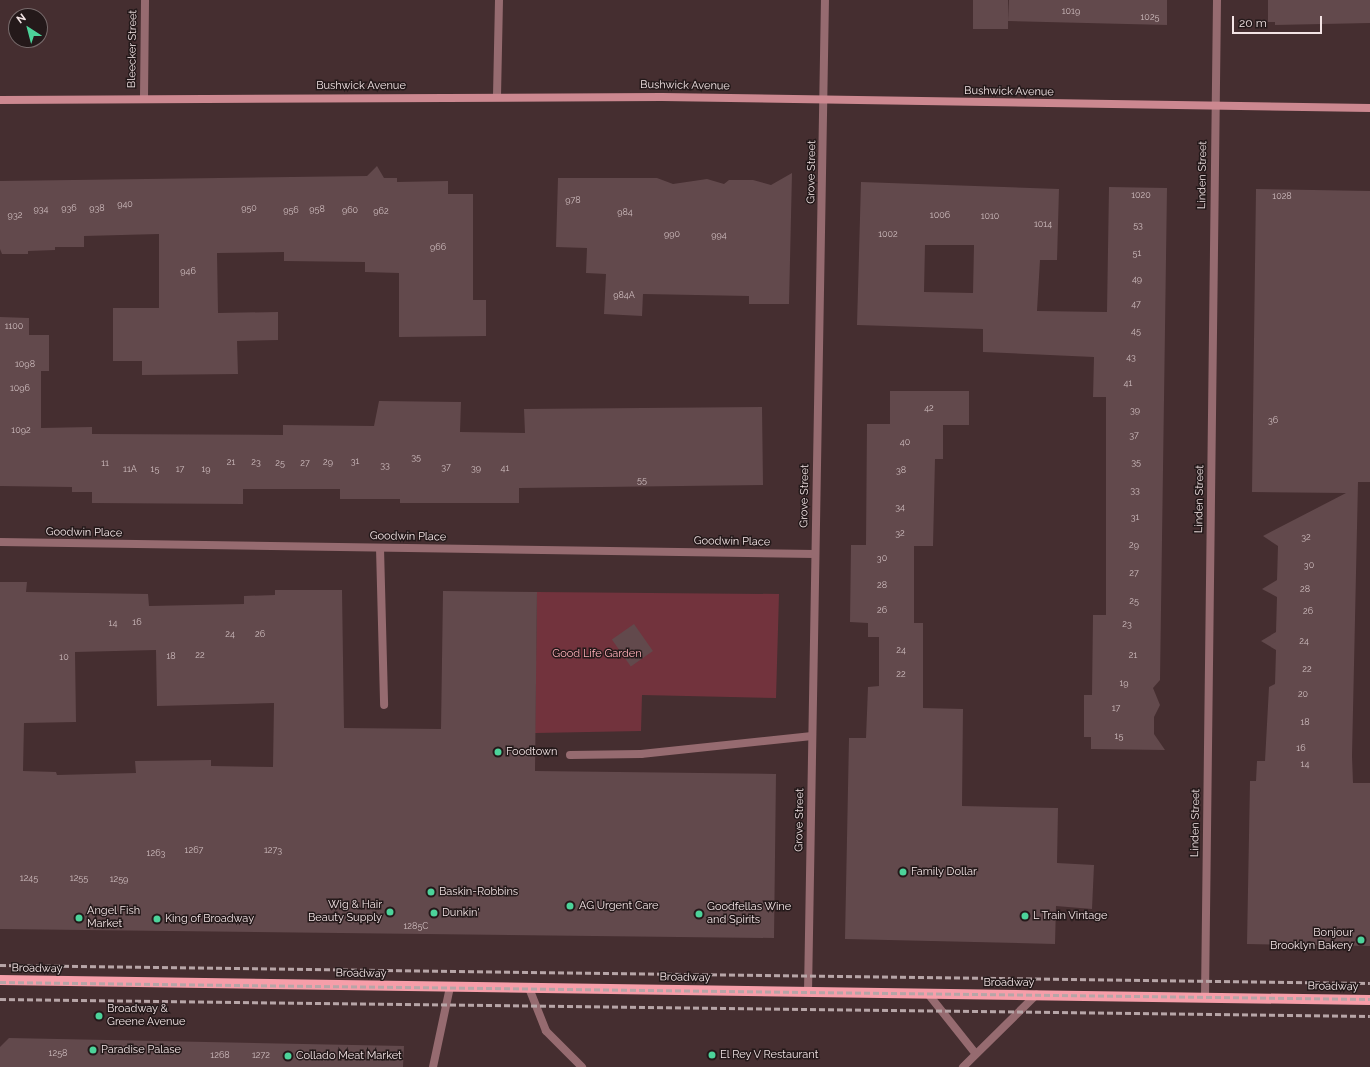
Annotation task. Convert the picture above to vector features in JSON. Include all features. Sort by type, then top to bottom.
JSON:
[{"type":"main road","name":"Bushwick Avenue","points":[[0,100],[144,97],[497,96],[1370,108]]},
{"type":"main road","name":"Broadway","points":[[1,981],[808,992],[930,996],[1036,995],[1370,1000]]},
{"type":"street","name":"Bleecker Street","points":[[144,97],[145,0]]},
{"type":"street","points":[[497,96],[499,0]]},
{"type":"street","name":"Grove Street","points":[[808,992],[825,0]]},
{"type":"street","name":"Linden Street","points":[[1205,997],[1217,0]]},
{"type":"street","name":"Goodwin Place","points":[[0,542],[815,554]]},
{"type":"street","points":[[380,548],[384,705]]},
{"type":"street","points":[[570,755],[641,754],[812,736]]},
{"type":"street","points":[[433,1067],[450,987]]},
{"type":"street","points":[[529,988],[546,1031],[582,1067]]},
{"type":"street","points":[[963,1067],[1036,995]]},
{"type":"street","points":[[930,996],[976,1054]]},
{"type":"green space","name":"Good Life Garden","points":[[537,592],[779,594],[776,698],[642,695],[641,731],[535,733]]},
{"type":"building","points":[[973,0],[1008,0],[1008,29],[973,29]]},
{"type":"building","points":[[1009,0],[1167,0],[1167,25],[1008,21]]},
{"type":"building","points":[[1268,0],[1370,0],[1370,23],[1275,25],[1275,22],[1268,22]]},
{"type":"building","points":[[377,166],[384,178],[397,178],[397,182],[448,181],[448,194],[473,194],[473,300],[486,300],[486,336],[399,337],[399,273],[365,272],[365,262],[284,261],[284,252],[217,253],[218,313],[278,312],[278,340],[237,341],[238,374],[142,375],[142,361],[113,361],[113,308],[159,308],[159,234],[84,236],[84,247],[55,247],[55,250],[28,251],[28,254],[2,254],[0,249],[0,181],[367,176]]},
{"type":"building","points":[[792,173],[789,304],[749,304],[749,296],[643,294],[642,316],[604,314],[606,274],[586,273],[587,248],[556,247],[558,178],[657,178],[673,184],[707,179],[724,184],[729,180],[753,180],[771,185]]},
{"type":"building","points":[[861,182],[1059,189],[1057,260],[1040,260],[1037,311],[1107,312],[1109,187],[1167,188],[1160,680],[1153,688],[1160,705],[1154,717],[1154,734],[1165,750],[1091,749],[1091,737],[1084,737],[1084,695],[1092,695],[1093,615],[1106,615],[1106,397],[1093,397],[1094,357],[983,352],[983,329],[857,325]],"holes":[[[925,245],[974,245],[973,293],[924,292]]]},
{"type":"building","points":[[1256,189],[1370,191],[1370,482],[1358,482],[1352,756],[1353,783],[1370,783],[1370,946],[1247,944],[1250,781],[1256,781],[1257,761],[1265,761],[1269,687],[1275,684],[1276,650],[1261,641],[1276,632],[1277,597],[1262,589],[1277,580],[1278,546],[1263,536],[1346,493],[1252,492]]},
{"type":"building","points":[[0,317],[29,318],[29,335],[49,335],[49,371],[41,371],[41,428],[92,427],[92,434],[283,435],[283,425],[374,426],[379,401],[461,402],[460,432],[525,433],[524,409],[762,407],[763,485],[519,488],[519,503],[400,503],[400,499],[340,499],[340,489],[243,489],[243,504],[92,503],[92,492],[72,492],[72,487],[0,486]]},
{"type":"building","points":[[890,391],[969,391],[969,425],[943,425],[943,459],[935,459],[933,546],[914,546],[914,623],[923,623],[923,708],[963,709],[962,806],[1058,808],[1057,863],[1094,865],[1092,909],[1056,906],[1055,944],[845,939],[849,738],[866,738],[868,687],[879,686],[879,637],[868,637],[868,623],[850,622],[851,545],[866,545],[867,424],[890,424]]},
{"type":"building","points":[[0,582],[27,582],[26,592],[148,594],[149,606],[244,604],[244,596],[275,595],[275,590],[342,590],[344,728],[441,729],[443,591],[537,592],[535,771],[776,774],[774,938],[0,929]],"holes":[[[156,650],[157,706],[274,703],[273,767],[211,766],[211,760],[135,761],[136,773],[57,775],[56,772],[23,771],[24,723],[76,722],[75,652]]]},
{"type":"building","points":[[634,624],[653,651],[631,667],[612,639]]},
{"type":"building","points":[[9,1038],[404,1046],[403,1067],[0,1067],[0,1047]]},
{"type":"railway","points":[[0,965],[1370,983]]},
{"type":"railway","points":[[0,982],[1370,999]]},
{"type":"railway","points":[[0,999],[1370,1016]]},
{"type":"place","name":"Foodtown","points":[[498,752]]},
{"type":"place","name":"Family Dollar","points":[[903,872]]},
{"type":"place","name":"Baskin-Robbins","points":[[431,892]]},
{"type":"place","name":"AG Urgent Care","points":[[570,906]]},
{"type":"place","name":"Wig & Hair Beauty Supply","points":[[390,912]]},
{"type":"place","name":"Dunkin'","points":[[434,913]]},
{"type":"place","name":"Goodfellas Wine and Spirits","points":[[699,914]]},
{"type":"place","name":"L Train Vintage","points":[[1025,916]]},
{"type":"place","name":"Angel Fish Market","points":[[79,918]]},
{"type":"place","name":"King of Broadway","points":[[157,919]]},
{"type":"place","name":"Bonjour Brooklyn Bakery","points":[[1361,940]]},
{"type":"place","name":"Broadway & Greene Avenue","points":[[99,1016]]},
{"type":"place","name":"Paradise Palase","points":[[93,1050]]},
{"type":"place","name":"El Rey V Restaurant","points":[[712,1055]]},
{"type":"place","name":"Collado Meat Market","points":[[288,1056]]}]
